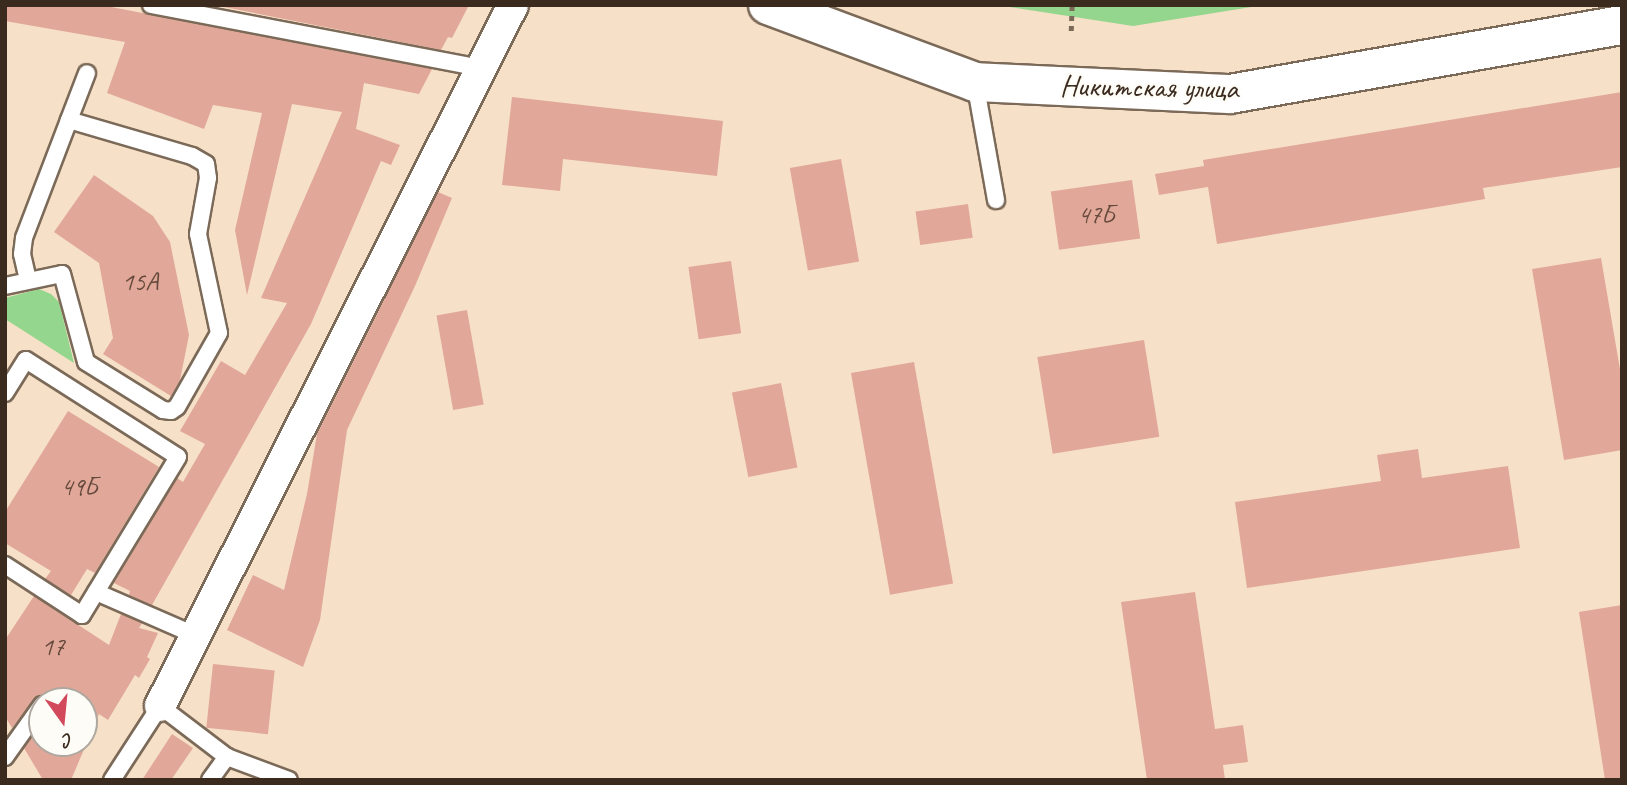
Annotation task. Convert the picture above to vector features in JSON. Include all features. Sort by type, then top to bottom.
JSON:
[{"type":"street","points":[[160,706],[513,5]]},
{"type":"street","name":"Никитская улица","points":[[768,5],[975,82],[1230,94],[1622,25]]},
{"type":"lane","points":[[151,5],[480,68]]},
{"type":"lane","points":[[28,280],[22,254],[23,238],[87,73]]},
{"type":"lane","points":[[975,82],[996,200]]},
{"type":"lane","points":[[5,286],[62,274],[86,362],[163,410],[171,411],[177,407],[219,333],[199,243],[199,225],[208,178],[206,164],[192,156],[69,120]]},
{"type":"lane","points":[[5,393],[26,360],[178,457],[82,615],[5,565]]},
{"type":"lane","points":[[96,592],[195,635]]},
{"type":"lane","points":[[112,780],[160,706],[227,757],[289,780]]},
{"type":"lane","points":[[5,757],[28,725]]},
{"type":"lane","points":[[210,780],[227,757]]},
{"type":"path","points":[[1071,31],[1072,5]]},
{"type":"green space","points":[[997,5],[1264,5],[1133,26]]},
{"type":"green space","points":[[39,289],[51,294],[59,302],[74,363],[5,319],[5,298]]},
{"type":"building","points":[[5,5],[101,5],[432,69],[419,94],[364,83],[356,129],[400,145],[391,165],[381,161],[311,324],[152,605],[129,595],[130,591],[114,583],[177,478],[183,482],[205,444],[180,431],[221,361],[245,375],[287,303],[261,298],[342,112],[292,104],[247,295],[235,230],[262,113],[213,105],[204,129],[107,93],[125,42],[5,21]]},
{"type":"building","points":[[214,5],[469,5],[452,38],[448,37],[441,50]]},
{"type":"building","points":[[1622,92],[1622,167],[1483,188],[1485,199],[1217,244],[1208,187],[1159,195],[1155,174],[1204,166],[1203,160]]},
{"type":"building","points":[[512,97],[723,121],[717,176],[563,159],[560,191],[502,185]]},
{"type":"building","points":[[841,159],[859,261],[808,270],[790,168]]},
{"type":"building","points":[[94,175],[153,216],[170,242],[189,335],[180,380],[171,396],[103,354],[113,338],[99,263],[54,232]]},
{"type":"building","points":[[1132,180],[1140,238],[1059,250],[1051,191]]},
{"type":"building","points":[[438,192],[452,198],[415,286],[347,430],[320,620],[303,667],[227,630],[253,575],[284,590],[307,494],[317,434]]},
{"type":"building","points":[[968,204],[973,238],[920,245],[916,211]]},
{"type":"building","points":[[1601,258],[1622,381],[1622,450],[1564,460],[1532,269]]},
{"type":"building","points":[[731,261],[741,333],[699,339],[688,267]]},
{"type":"building","points":[[467,310],[484,405],[453,410],[436,315]]},
{"type":"building","points":[[1144,340],[1159,437],[1053,454],[1037,357]]},
{"type":"building","points":[[914,362],[953,584],[890,595],[851,373]]},
{"type":"building","points":[[781,383],[797,467],[748,477],[732,393]]},
{"type":"building","points":[[68,411],[159,467],[95,573],[87,569],[71,595],[45,579],[51,571],[5,543],[5,512]]},
{"type":"building","points":[[1418,449],[1422,478],[1508,466],[1520,548],[1247,588],[1235,502],[1381,481],[1377,455]]},
{"type":"building","points":[[1195,592],[1215,729],[1243,725],[1248,762],[1223,765],[1225,780],[1147,780],[1121,602]]},
{"type":"building","points":[[34,596],[109,645],[121,614],[142,623],[139,628],[158,633],[147,657],[150,659],[139,678],[135,675],[108,720],[99,714],[98,716],[98,687],[28,687],[28,708],[12,728],[5,716],[5,640]]},
{"type":"building","points":[[1622,605],[1622,780],[1605,780],[1579,612]]},
{"type":"building","points":[[213,664],[275,670],[268,734],[206,728]]},
{"type":"building","points":[[172,734],[193,748],[171,780],[142,780]]},
{"type":"building","points":[[29,757],[81,757],[71,780],[43,780]]}]
